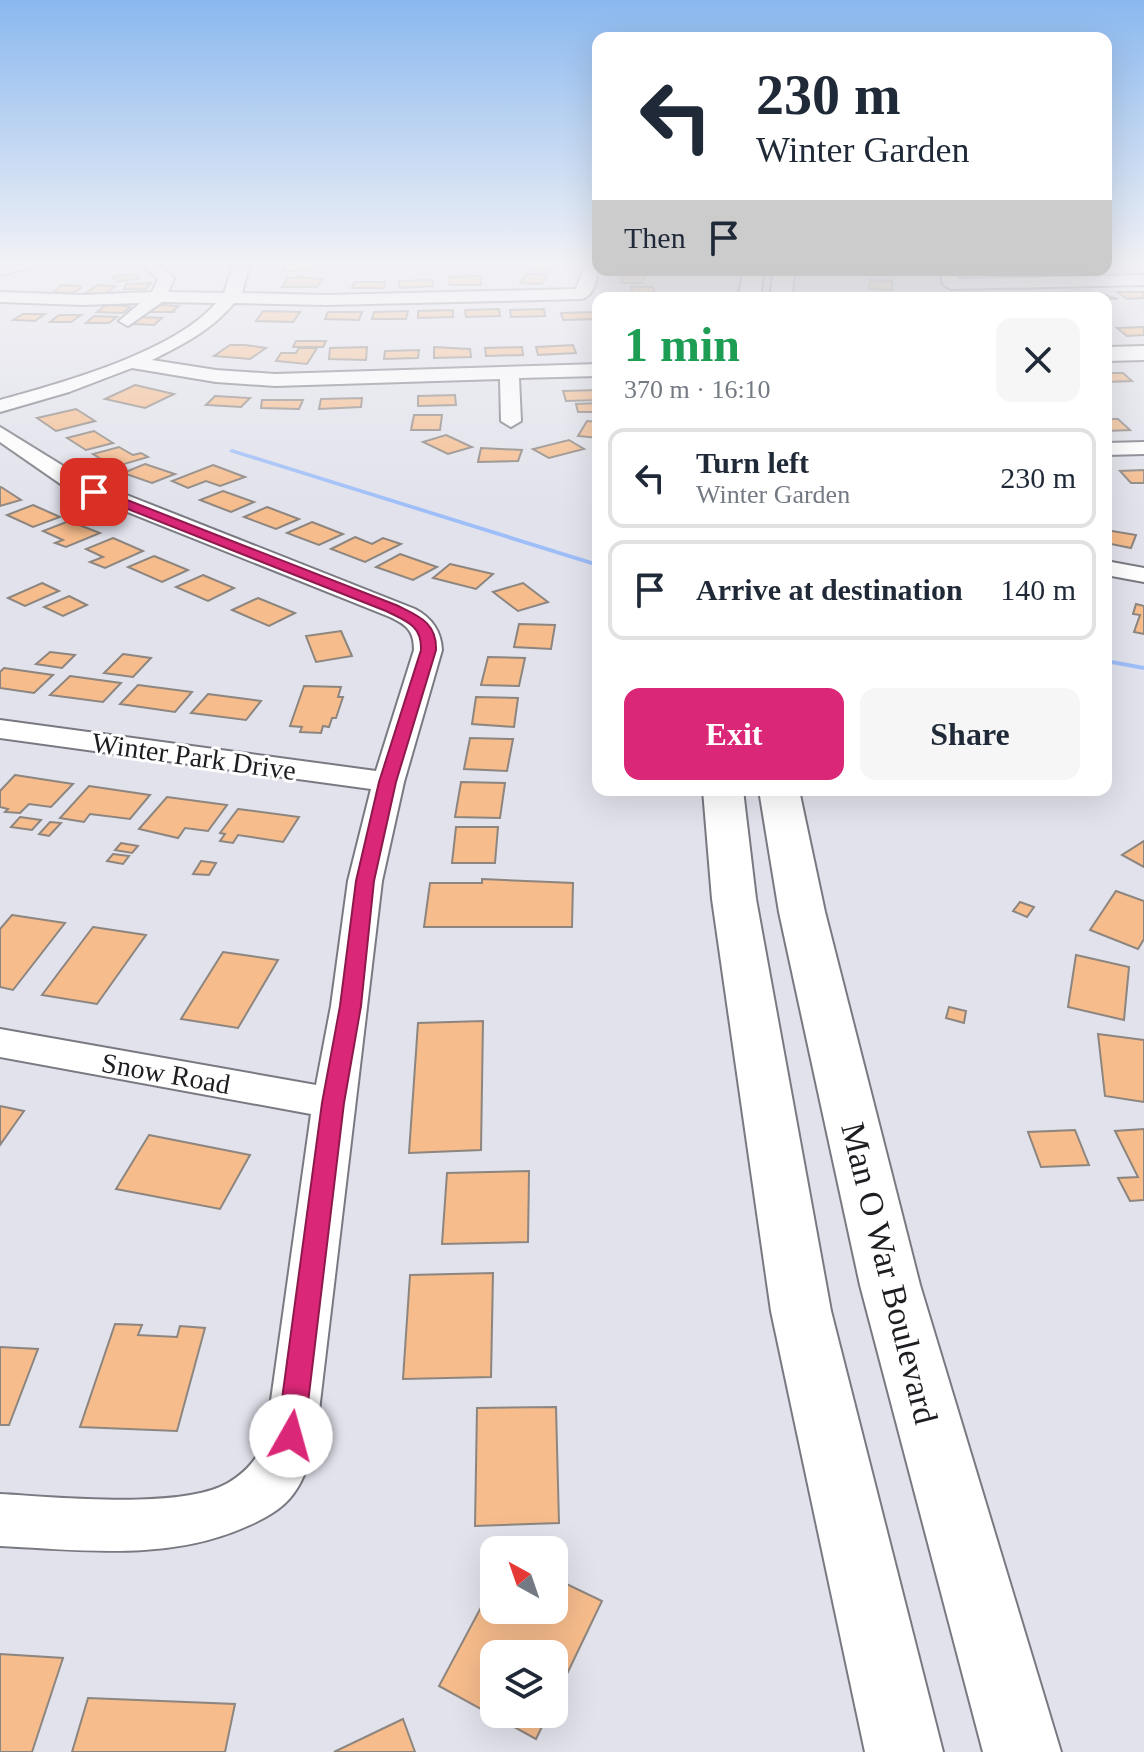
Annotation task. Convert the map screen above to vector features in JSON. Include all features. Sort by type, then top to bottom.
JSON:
[{"type":"main road","points":[[724,796],[734,899],[801,1311],[904,1752]]},
{"type":"main road","name":"Man O War Boulevard","points":[[780,796],[802,912],[890,1285],[1022,1752]]},
{"type":"street","points":[[0,406],[133,363],[167,345]]},
{"type":"street","points":[[1112,354],[1144,353]]},
{"type":"street","points":[[133,363],[216,376],[275,380],[592,370]]},
{"type":"street","points":[[509,373],[511,421]]},
{"type":"street","points":[[0,433],[73,482],[391,608],[423,625],[429,636],[428,650],[388,782],[365,881],[291,1436],[282,1465],[272,1480],[254,1496],[226,1509],[186,1520],[118,1525],[0,1520]]},
{"type":"street","points":[[1112,449],[1144,448]]},
{"type":"street","points":[[1112,569],[1144,575]]},
{"type":"street","name":"Winter Park Drive","points":[[0,729],[388,782]]},
{"type":"street","name":"Snow Road","points":[[0,1043],[333,1103]]},
{"type":"building","points":[[230,345],[266,348],[250,359],[214,356]]},
{"type":"building","points":[[294,345],[324,345],[323,347],[293,347]]},
{"type":"building","points":[[573,345],[576,353],[538,355],[536,347]]},
{"type":"building","points":[[367,347],[366,360],[329,359],[330,348]]},
{"type":"building","points":[[434,347],[470,349],[471,357],[434,358]]},
{"type":"building","points":[[522,347],[523,355],[486,356],[485,348]]},
{"type":"building","points":[[299,348],[317,348],[307,364],[276,361],[281,353],[296,353]]},
{"type":"building","points":[[419,350],[418,358],[384,359],[385,351]]},
{"type":"building","points":[[1112,373],[1123,373],[1132,381],[1112,382]]},
{"type":"building","points":[[135,385],[174,394],[145,408],[105,399]]},
{"type":"building","points":[[592,390],[592,400],[566,401],[563,391]]},
{"type":"building","points":[[455,395],[456,405],[418,406],[418,396]]},
{"type":"building","points":[[215,396],[250,398],[241,407],[206,405]]},
{"type":"building","points":[[362,398],[361,407],[319,409],[321,399]]},
{"type":"building","points":[[262,400],[303,400],[299,409],[261,408]]},
{"type":"building","points":[[592,403],[592,412],[578,412],[576,404]]},
{"type":"building","points":[[76,409],[95,421],[56,431],[37,418]]},
{"type":"building","points":[[414,415],[442,415],[440,430],[411,430]]},
{"type":"building","points":[[1112,419],[1118,419],[1130,430],[1112,431]]},
{"type":"building","points":[[587,421],[592,421],[592,437],[578,436]]},
{"type":"building","points":[[94,431],[113,443],[86,450],[67,438]]},
{"type":"building","points":[[446,435],[472,447],[448,454],[423,442]]},
{"type":"building","points":[[569,440],[584,449],[549,458],[533,449]]},
{"type":"building","points":[[119,447],[133,455],[141,453],[148,457],[114,467],[93,454]]},
{"type":"building","points":[[481,448],[522,450],[518,461],[478,462]]},
{"type":"building","points":[[145,464],[175,474],[152,483],[123,473]]},
{"type":"building","points":[[213,465],[245,477],[220,486],[206,481],[188,488],[172,481]]},
{"type":"building","points":[[1144,470],[1144,483],[1131,483],[1120,471]]},
{"type":"building","points":[[1,487],[21,500],[0,506]]},
{"type":"building","points":[[223,491],[254,502],[231,512],[200,500]]},
{"type":"building","points":[[33,505],[60,517],[33,527],[7,515]]},
{"type":"building","points":[[267,507],[299,519],[276,529],[244,517]]},
{"type":"building","points":[[69,521],[100,533],[66,547],[55,543],[63,540],[43,531]]},
{"type":"building","points":[[312,522],[343,534],[319,545],[287,533]]},
{"type":"building","points":[[1112,531],[1136,535],[1131,548],[1112,544]]},
{"type":"building","points":[[355,537],[372,544],[383,538],[401,544],[365,562],[331,549]]},
{"type":"building","points":[[113,538],[143,551],[105,568],[90,562],[103,557],[86,549]]},
{"type":"building","points":[[400,554],[437,567],[413,580],[376,567]]},
{"type":"building","points":[[154,556],[188,570],[162,582],[128,567]]},
{"type":"building","points":[[450,564],[493,574],[476,589],[433,578]]},
{"type":"building","points":[[203,575],[234,588],[208,601],[176,587]]},
{"type":"building","points":[[42,583],[59,591],[25,606],[8,598]]},
{"type":"building","points":[[523,583],[548,602],[518,611],[493,592]]},
{"type":"building","points":[[69,596],[87,605],[63,616],[44,607]]},
{"type":"building","points":[[258,598],[295,613],[269,626],[232,610]]},
{"type":"building","points":[[1136,604],[1144,606],[1144,634],[1134,632],[1140,615],[1133,614]]},
{"type":"building","points":[[519,624],[555,625],[551,649],[514,647]]},
{"type":"building","points":[[341,631],[352,656],[316,662],[306,636]]},
{"type":"building","points":[[50,652],[75,655],[62,668],[36,664]]},
{"type":"building","points":[[123,654],[151,658],[133,677],[104,673]]},
{"type":"building","points":[[488,657],[525,658],[519,686],[481,685]]},
{"type":"building","points":[[4,668],[53,675],[34,693],[0,688],[0,672]]},
{"type":"building","points":[[70,676],[121,683],[103,702],[50,695]]},
{"type":"building","points":[[138,685],[192,692],[175,712],[120,704]]},
{"type":"building","points":[[304,686],[341,687],[338,697],[343,697],[336,718],[332,718],[329,727],[323,726],[321,733],[300,732],[302,727],[290,726]]},
{"type":"building","points":[[208,694],[261,701],[246,720],[191,713]]},
{"type":"building","points":[[476,697],[518,698],[514,727],[472,724]]},
{"type":"building","points":[[470,738],[513,739],[507,771],[464,769]]},
{"type":"building","points":[[15,775],[73,784],[51,807],[29,804],[20,813],[5,812],[8,809],[0,807],[0,791]]},
{"type":"building","points":[[461,782],[505,783],[500,818],[455,817]]},
{"type":"building","points":[[89,786],[150,795],[130,819],[90,814],[84,822],[60,818]]},
{"type":"building","points":[[167,797],[227,805],[208,831],[185,828],[178,838],[139,829]]},
{"type":"building","points":[[238,809],[299,817],[283,842],[238,835],[233,843],[220,841],[225,834],[220,833]]},
{"type":"building","points":[[20,817],[41,820],[32,830],[11,827]]},
{"type":"building","points":[[50,822],[61,823],[49,836],[39,834]]},
{"type":"building","points":[[456,827],[498,827],[495,863],[452,863]]},
{"type":"building","points":[[1144,841],[1144,867],[1122,855]]},
{"type":"building","points":[[121,843],[138,846],[132,853],[115,850]]},
{"type":"building","points":[[113,854],[129,856],[123,864],[107,861]]},
{"type":"building","points":[[201,861],[216,863],[209,875],[193,874]]},
{"type":"building","points":[[482,879],[573,883],[572,927],[424,927],[430,883],[482,883]]},
{"type":"building","points":[[1116,891],[1144,901],[1144,939],[1138,949],[1090,930]]},
{"type":"building","points":[[1020,902],[1034,907],[1027,917],[1013,911]]},
{"type":"building","points":[[12,915],[65,923],[13,990],[0,987],[0,929]]},
{"type":"building","points":[[93,927],[146,935],[97,1004],[42,995]]},
{"type":"building","points":[[223,952],[278,960],[238,1028],[181,1019]]},
{"type":"building","points":[[1076,955],[1129,967],[1124,1020],[1068,1007]]},
{"type":"building","points":[[949,1007],[966,1011],[964,1023],[946,1018]]},
{"type":"building","points":[[483,1021],[481,1150],[409,1153],[418,1023]]},
{"type":"building","points":[[1098,1034],[1144,1040],[1144,1102],[1105,1096]]},
{"type":"building","points":[[0,1106],[24,1111],[0,1145]]},
{"type":"building","points":[[1144,1129],[1144,1200],[1130,1201],[1118,1178],[1138,1177],[1115,1131]]},
{"type":"building","points":[[1075,1130],[1089,1165],[1041,1167],[1028,1132]]},
{"type":"building","points":[[149,1135],[250,1155],[220,1209],[116,1189]]},
{"type":"building","points":[[529,1171],[528,1242],[442,1244],[447,1173]]},
{"type":"building","points":[[493,1273],[491,1377],[403,1379],[410,1275]]},
{"type":"building","points":[[115,1324],[142,1325],[138,1335],[177,1337],[180,1326],[205,1328],[177,1431],[80,1427]]},
{"type":"building","points":[[0,1347],[38,1349],[9,1425],[0,1425]]},
{"type":"building","points":[[556,1407],[559,1523],[475,1526],[477,1408]]},
{"type":"building","points":[[568,1585],[602,1601],[568,1672],[568,1640],[480,1640],[480,1708],[439,1686],[480,1609],[480,1624],[568,1624]]},
{"type":"building","points":[[0,1654],[63,1658],[32,1752],[0,1752]]},
{"type":"building","points":[[88,1698],[235,1704],[225,1752],[72,1752]]},
{"type":"building","points":[[403,1719],[415,1752],[334,1752]]},
{"type":"building","points":[[516,1728],[541,1728],[536,1739]]},
{"type":"waterway","points":[[232,451],[592,563]]},
{"type":"waterway","points":[[1112,662],[1144,668]]},
{"type":"route","points":[[94,492],[410,616],[423,625],[429,636],[407,726],[388,782],[365,881],[291,1436]]}]
